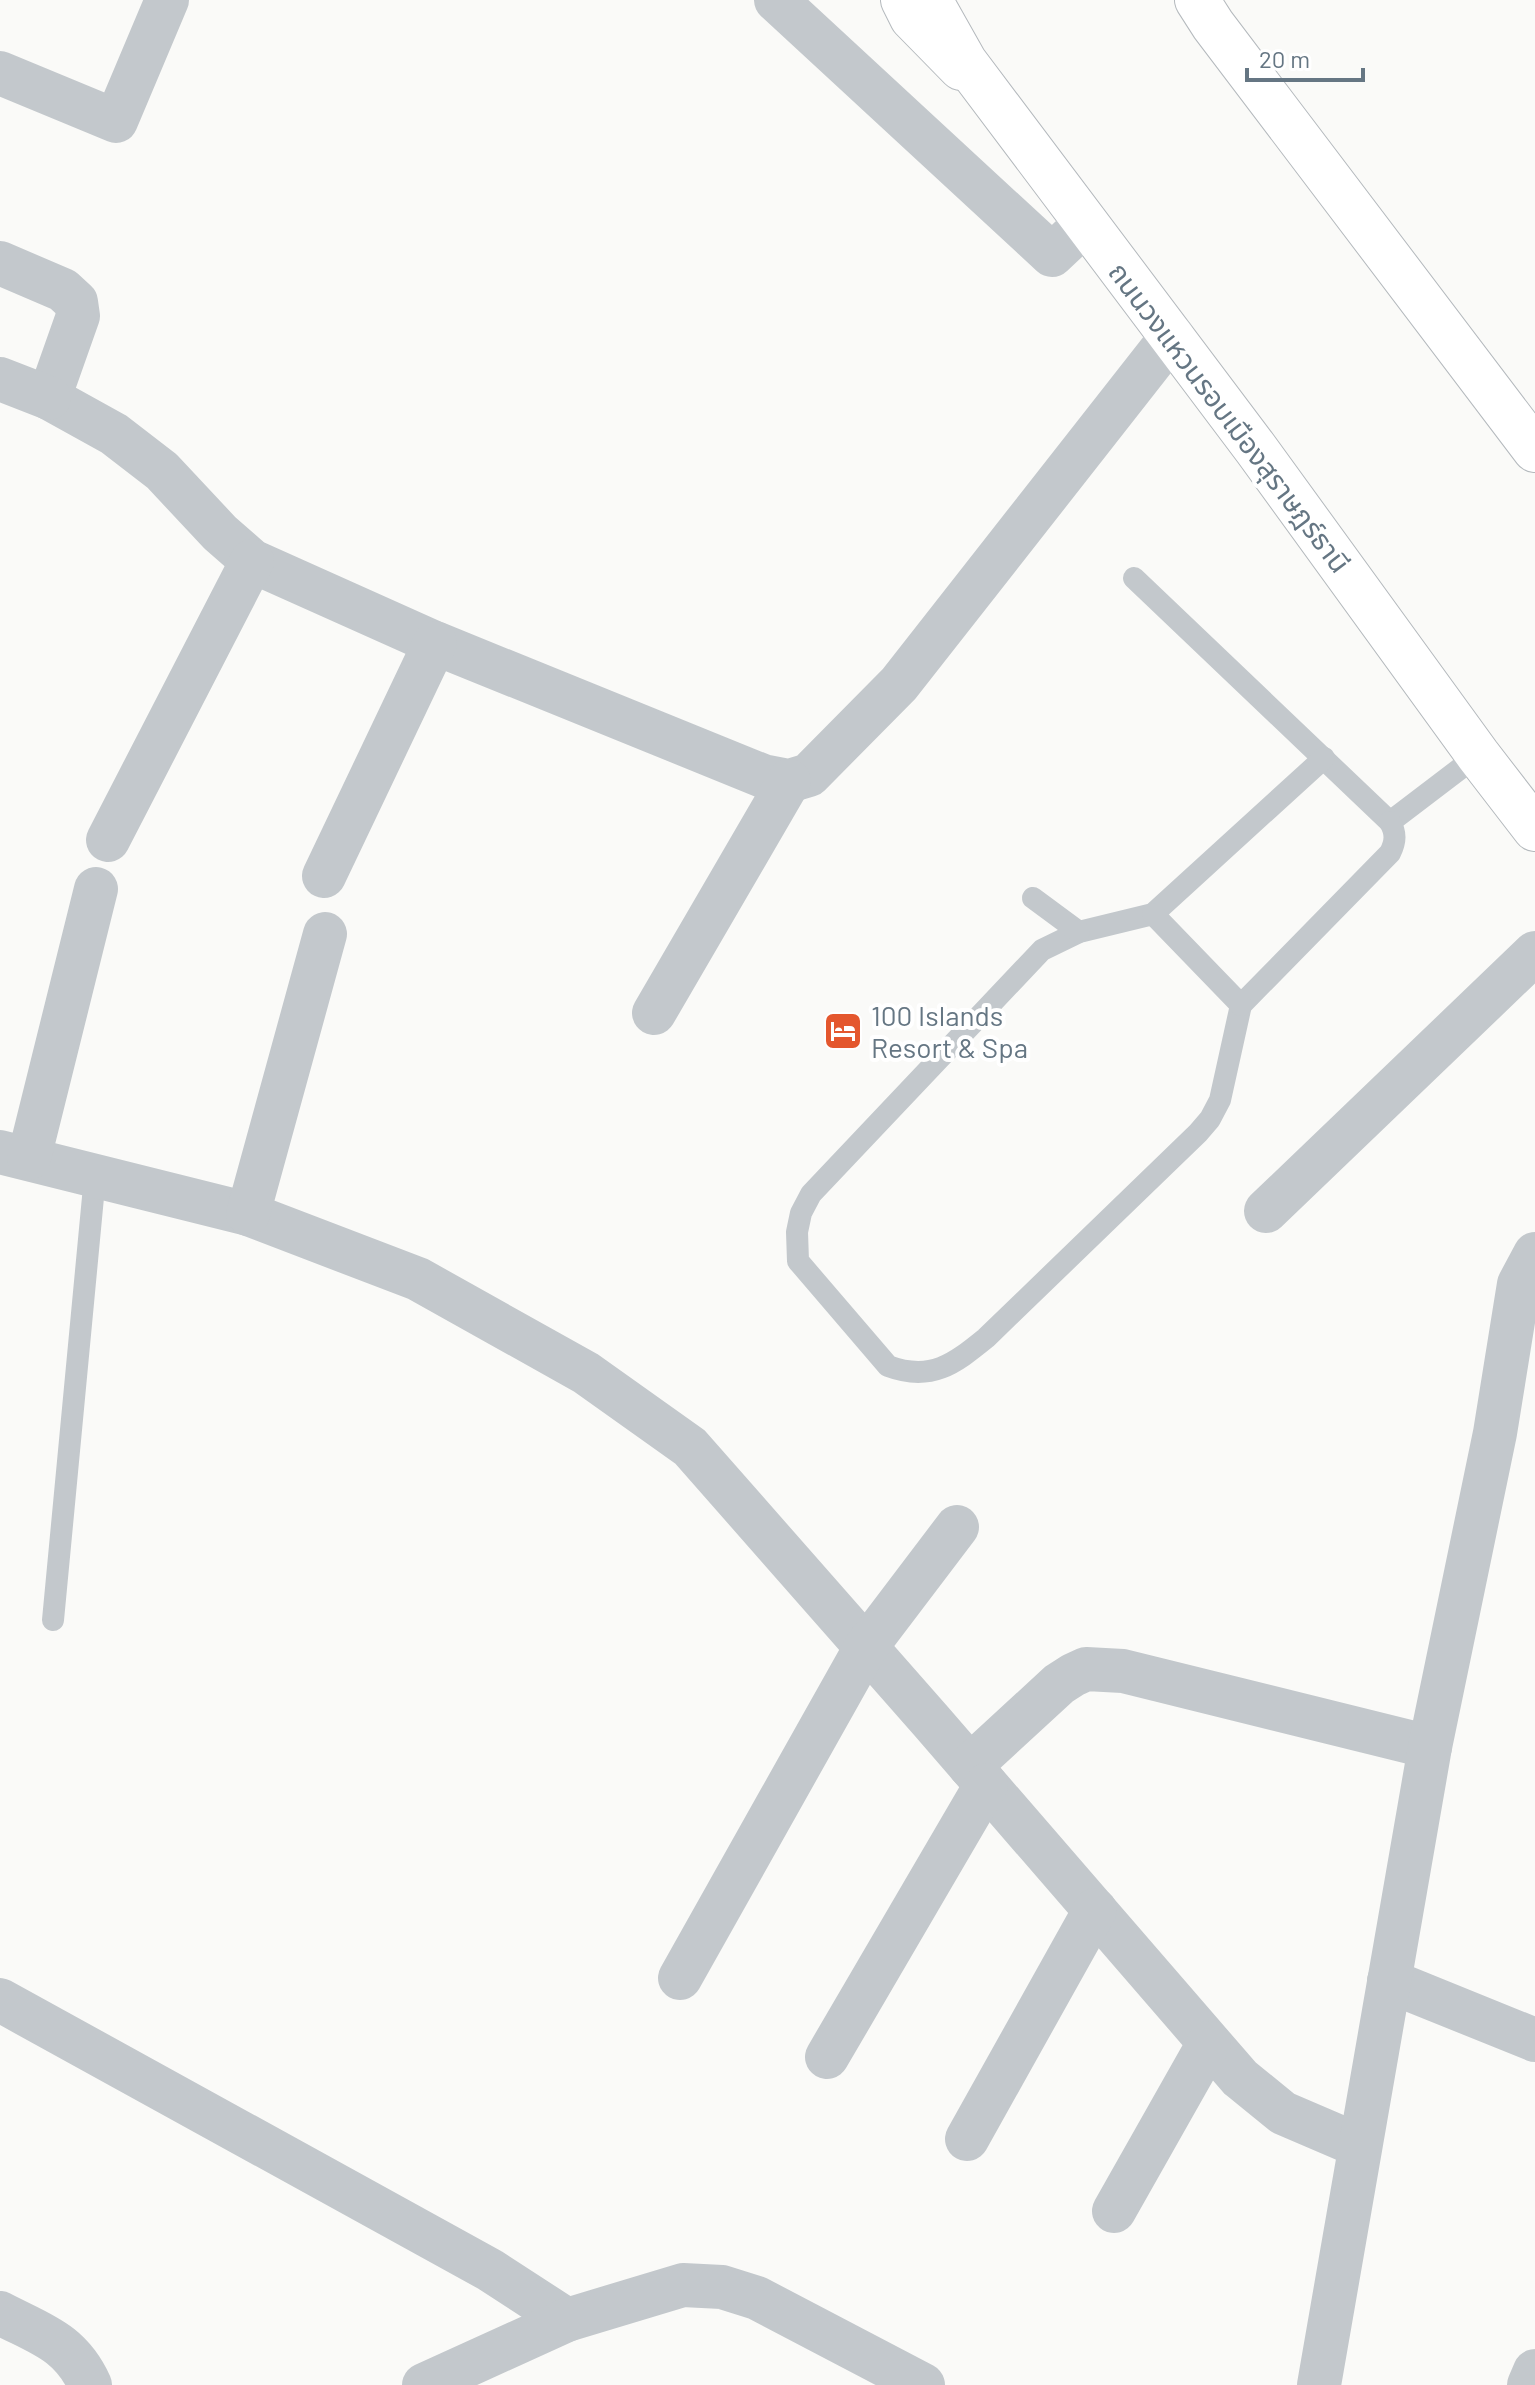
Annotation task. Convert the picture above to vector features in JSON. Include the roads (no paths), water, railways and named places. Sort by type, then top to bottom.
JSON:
[{"type":"main road","points":[[903,0],[912,18],[993,101]]},
{"type":"main road","name":"ถนนวงแหวนรอบเมืองสุราษฎร์ธานี","points":[[930,0],[965,62],[993,101],[1172,336],[1535,829]]},
{"type":"main road","points":[[953,0],[993,101]]},
{"type":"main road","points":[[1197,0],[1535,450]]},
{"type":"street","points":[[0,73],[116,121],[167,0]]},
{"type":"street","points":[[776,0],[1052,255],[1086,223]]},
{"type":"street","points":[[0,263],[63,290],[76,302],[78,316],[49,398]]},
{"type":"street","points":[[0,379],[49,398],[114,434],[162,471],[220,533],[252,561],[435,643],[763,776],[789,781],[809,775],[899,684],[1172,336]]},
{"type":"street","points":[[108,840],[252,561]]},
{"type":"street","points":[[324,876],[435,643]]},
{"type":"street","points":[[654,1013],[789,781]]},
{"type":"street","points":[[96,889],[15,1155],[248,1214],[418,1279],[586,1373],[690,1447],[1240,2078],[1283,2113],[1360,2146]]},
{"type":"street","points":[[248,1214],[325,934]]},
{"type":"street","points":[[1266,1211],[1535,953]]},
{"type":"street","points":[[1319,2385],[1430,1747],[1495,1433],[1519,1284],[1535,1254]]},
{"type":"street","points":[[680,1978],[866,1647],[957,1527]]},
{"type":"street","points":[[827,2057],[978,1775],[1059,1684],[1086,1669],[1123,1671],[1430,1747]]},
{"type":"street","points":[[967,2139],[1095,1910]]},
{"type":"street","points":[[1389,1981],[1535,2040]]},
{"type":"street","points":[[0,2000],[490,2270],[567,2320]]},
{"type":"street","points":[[1114,2211],[1209,2043]]},
{"type":"street","points":[[424,2385],[567,2320],[683,2285],[722,2287],[757,2298],[923,2385]]},
{"type":"street","points":[[0,2313],[63,2346],[81,2366],[90,2385]]},
{"type":"street","points":[[1529,2385],[1535,2371]]},
{"type":"lane","points":[[1134,578],[1324,758],[1390,822],[1395,831],[1394,844],[1390,853],[1241,1005],[1220,1100],[1198,1133],[986,1338],[955,1363],[937,1370],[919,1372],[888,1366],[798,1261],[797,1232],[801,1213],[811,1194],[1042,950],[1079,932],[1153,914],[1324,758]]},
{"type":"lane","points":[[1390,822],[1478,755]]},
{"type":"lane","points":[[1033,898],[1079,932]]},
{"type":"lane","points":[[1153,914],[1241,1005]]},
{"type":"lane","points":[[53,1620],[95,1176]]},
{"type":"place","name":"100 Islands Resort & Spa","points":[[843,1031]]}]
